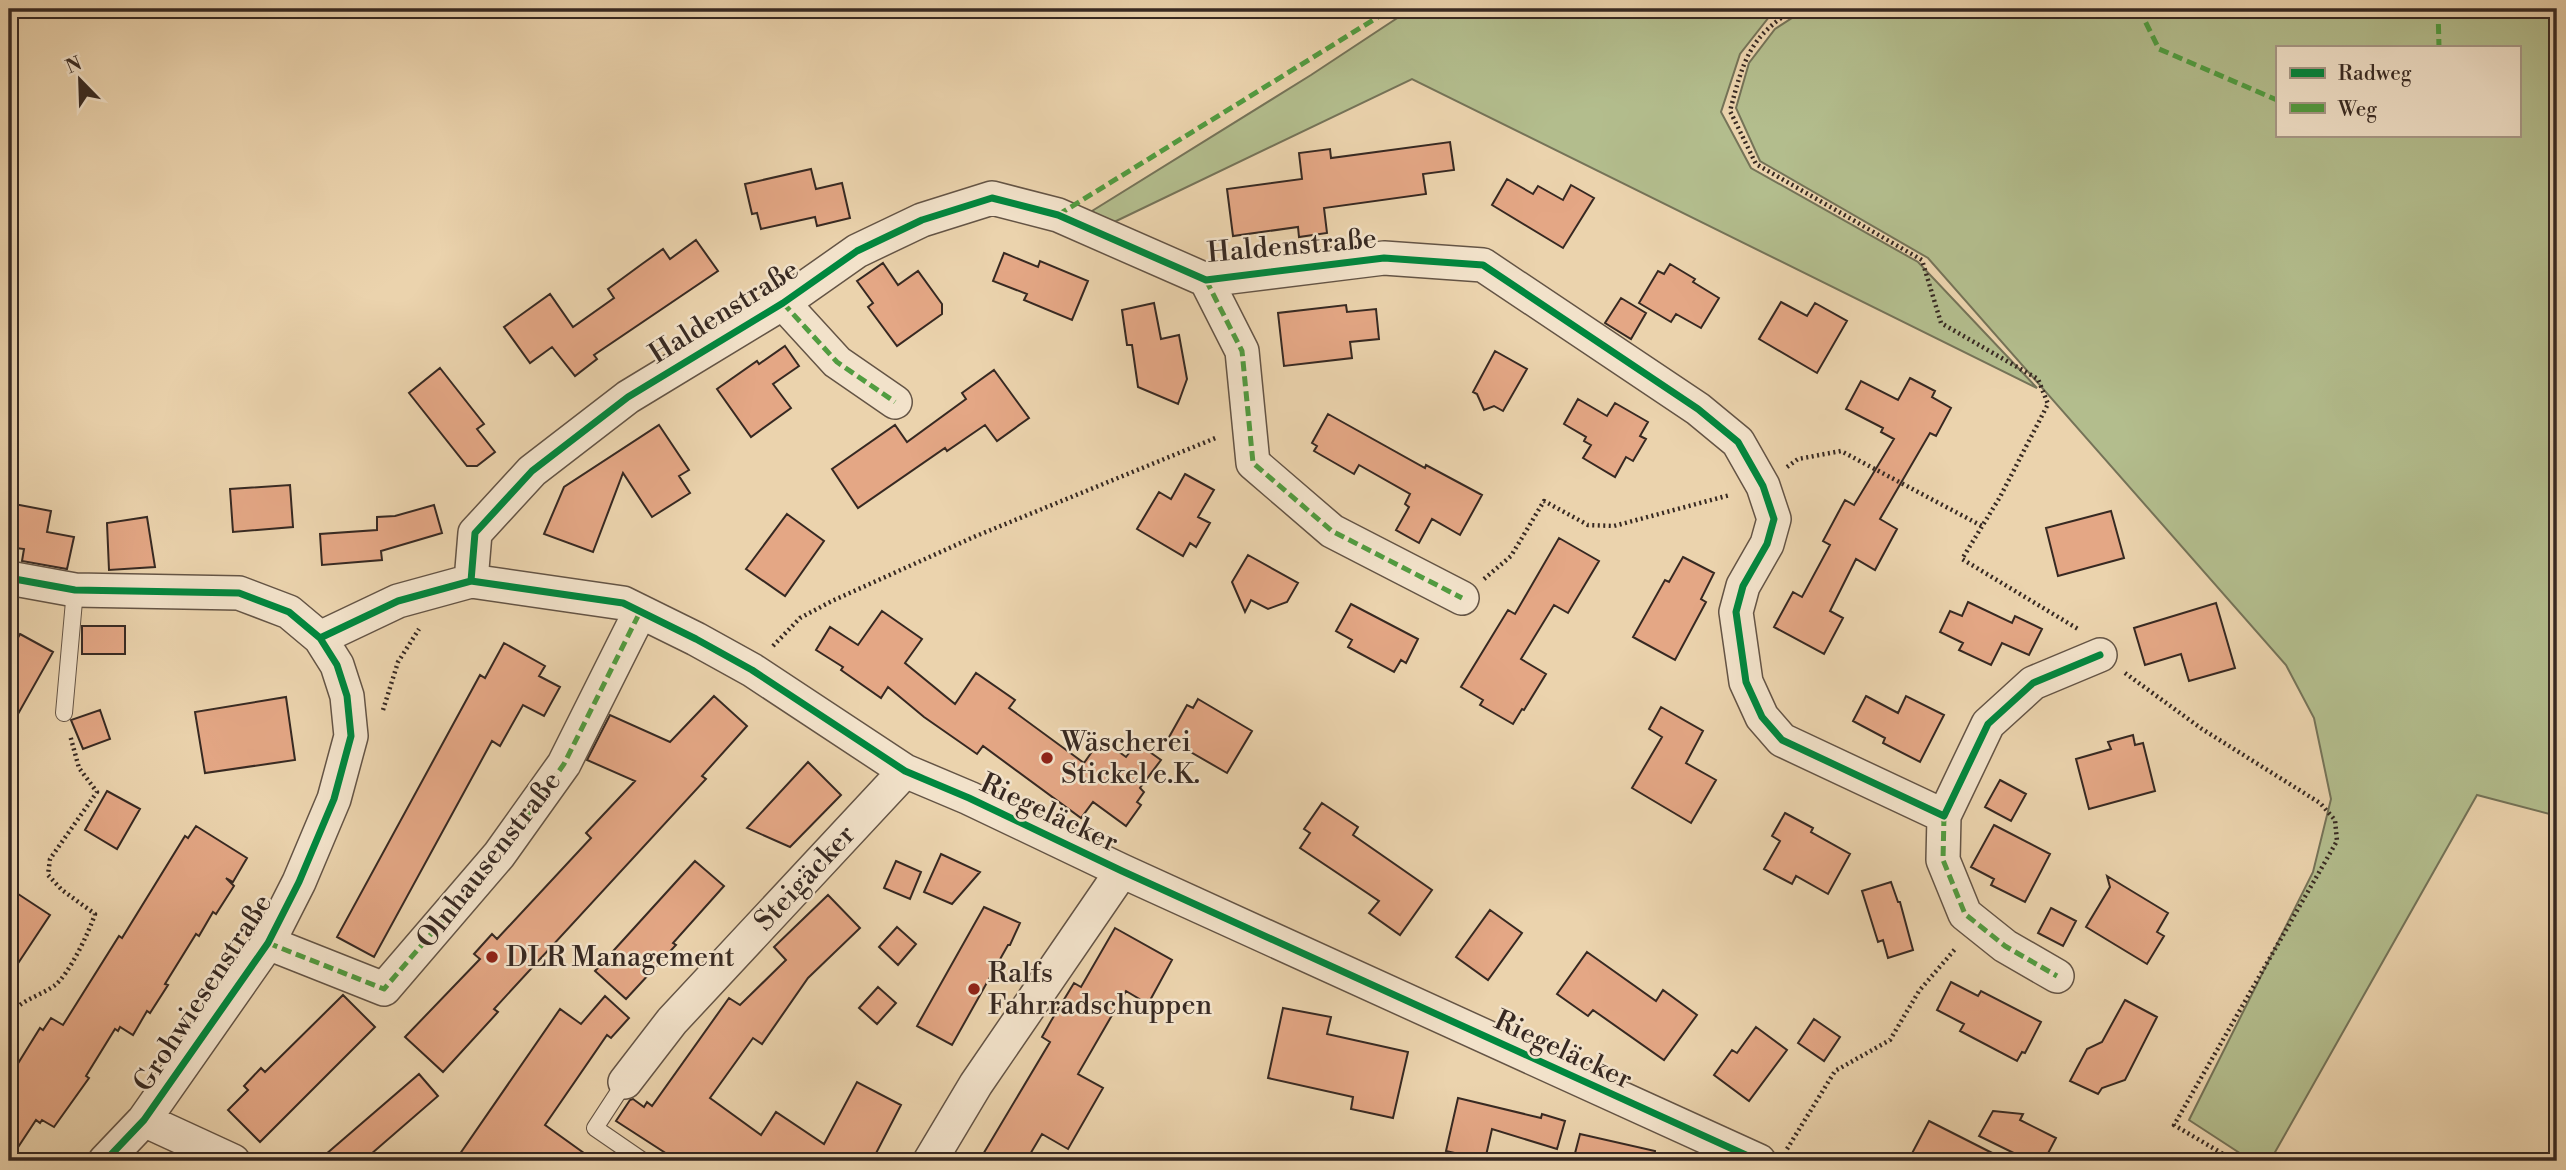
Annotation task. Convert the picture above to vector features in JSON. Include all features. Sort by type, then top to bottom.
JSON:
[{"type":"street","name":"Haldenstraße","points":[[458,585],[475,533],[532,471],[628,397],[783,303],[857,251],[922,220],[992,198],[1058,215],[1206,280],[1384,258],[1483,265],[1698,410],[1738,442],[1763,486],[1774,519],[1766,544],[1743,586],[1736,612],[1746,682],[1762,717],[1782,740],[1944,816]]},
{"type":"street","name":"Haldenstraße","points":[[1206,280],[1242,351],[1253,463],[1332,531],[1462,598]]},
{"type":"street","name":"Haldenstraße","points":[[783,303],[837,362],[895,402]]},
{"type":"street","name":"Grohwiesenstraße","points":[[9,578],[75,590],[239,593],[289,612],[320,638],[337,665],[348,696],[351,736],[334,799],[299,882],[268,943],[145,1120],[105,1161]]},
{"type":"street","name":"Riegeläcker","points":[[320,638],[398,601],[458,585],[623,603],[752,670],[905,771],[969,798],[1122,871],[1690,1147],[1773,1156]]},
{"type":"street","name":"Olnhausenstraße","points":[[268,943],[384,989],[499,855],[564,764],[640,612]]},
{"type":"street","points":[[2057,976],[2005,946],[1965,914],[1943,860],[1944,816],[1988,724],[2033,683],[2100,656]]},
{"type":"street","name":"Steigäcker","points":[[625,1082],[672,1021],[905,771]]},
{"type":"street","points":[[930,1161],[976,1084],[1122,871]]},
{"type":"street","points":[[145,1120],[233,1161]]},
{"type":"lane","points":[[64,713],[75,590]]},
{"type":"lane","points":[[625,1082],[595,1128],[643,1161]]},
{"type":"path","points":[[1795,9],[1772,22],[1744,60],[1730,111],[1756,164],[1922,260],[1941,323],[2038,379],[2048,404],[1962,559],[2082,631],[2100,656],[2202,729],[2320,803],[2335,820],[2337,841],[2174,1125],[2235,1161]]},
{"type":"path","points":[[752,670],[800,618],[821,607],[976,536],[1249,424]]},
{"type":"path","points":[[1462,598],[1511,556],[1544,501],[1588,525],[1614,526],[1763,486],[1798,459],[1841,451],[1982,526]]},
{"type":"path","points":[[351,736],[377,728],[398,662],[458,585]]},
{"type":"path","points":[[9,1017],[15,1007],[56,984],[87,937],[95,914],[62,890],[48,875],[50,859],[97,792],[79,768],[64,713]]},
{"type":"path","points":[[1773,1156],[1835,1071],[1890,1040],[1919,991],[1977,924]]},
{"type":"green space","points":[[1411,9],[1779,9],[1773,12],[1740,54],[1721,112],[1751,168],[1918,262],[2037,388],[1412,79],[1110,224],[1092,211],[1311,75]]},
{"type":"green space","points":[[1806,9],[2557,9],[2557,816],[2477,795],[2270,1161],[2252,1161],[2189,1120],[2313,872],[2331,799],[2314,718],[2286,665],[1928,258],[1760,161],[1736,108],[1749,63],[1775,29]]},
{"type":"building","points":[[1450,142],[1454,170],[1423,174],[1426,194],[1324,208],[1327,233],[1299,237],[1298,227],[1233,236],[1227,189],[1302,179],[1299,153],[1330,149],[1331,158]]},
{"type":"building","points":[[811,169],[816,189],[842,183],[850,218],[817,226],[815,217],[761,229],[757,213],[752,214],[745,184]]},
{"type":"building","points":[[1507,179],[1533,194],[1538,186],[1563,200],[1571,185],[1594,198],[1563,248],[1492,205]]},
{"type":"building","points":[[696,240],[718,271],[594,355],[597,359],[575,376],[552,347],[530,363],[504,327],[550,294],[573,327],[614,298],[608,289],[663,249],[670,259]]},
{"type":"building","points":[[1004,253],[1038,267],[1040,261],[1088,281],[1072,320],[1024,300],[1027,294],[993,281]]},
{"type":"building","points":[[883,263],[898,285],[918,271],[942,304],[942,314],[897,346],[868,307],[873,303],[857,281]]},
{"type":"building","points":[[1670,264],[1719,298],[1701,328],[1676,314],[1671,322],[1639,303],[1658,271],[1664,274]]},
{"type":"building","points":[[1621,298],[1646,313],[1631,339],[1605,323]]},
{"type":"building","points":[[1781,302],[1807,316],[1815,303],[1847,321],[1817,373],[1759,339]]},
{"type":"building","points":[[1154,303],[1161,339],[1179,335],[1187,379],[1178,404],[1138,387],[1132,345],[1127,345],[1122,310]]},
{"type":"building","points":[[1346,305],[1347,312],[1376,309],[1379,339],[1350,342],[1352,358],[1284,366],[1278,313]]},
{"type":"building","points":[[785,346],[799,366],[773,384],[791,408],[751,437],[717,389],[757,361],[759,364]]},
{"type":"building","points":[[1495,351],[1527,369],[1503,411],[1494,406],[1484,410],[1477,394],[1473,392]]},
{"type":"building","points":[[440,368],[484,424],[477,429],[495,452],[477,466],[467,466],[409,393]]},
{"type":"building","points":[[994,370],[1029,418],[997,441],[985,425],[947,451],[945,448],[858,508],[832,469],[895,425],[907,442],[966,399],[962,393]]},
{"type":"building","points":[[1910,378],[1935,391],[1932,397],[1951,408],[1936,436],[1930,433],[1880,519],[1897,529],[1875,570],[1856,559],[1830,611],[1843,618],[1824,654],[1774,627],[1793,592],[1802,597],[1830,545],[1823,541],[1845,500],[1854,505],[1894,439],[1881,432],[1883,428],[1846,409],[1861,381],[1898,400]]},
{"type":"building","points":[[1578,399],[1607,416],[1615,403],[1648,422],[1640,436],[1646,439],[1633,461],[1626,457],[1615,477],[1583,458],[1591,445],[1584,441],[1586,437],[1564,424]]},
{"type":"building","points":[[1328,414],[1425,468],[1426,465],[1482,495],[1460,535],[1432,519],[1419,543],[1396,530],[1409,507],[1405,504],[1410,494],[1359,465],[1354,474],[1314,451],[1317,446],[1312,443]]},
{"type":"building","points":[[659,425],[689,470],[679,476],[690,493],[652,517],[623,473],[593,552],[544,534],[564,487]]},
{"type":"building","points":[[1185,474],[1214,490],[1198,517],[1210,523],[1196,547],[1190,543],[1183,556],[1137,529],[1159,492],[1171,499]]},
{"type":"building","points":[[290,485],[293,527],[233,532],[230,489]]},
{"type":"building","points":[[9,503],[51,511],[47,532],[74,537],[67,569],[22,561],[24,549],[9,547]]},
{"type":"building","points":[[434,505],[442,533],[381,551],[382,560],[322,565],[320,534],[377,530],[377,517],[395,516]]},
{"type":"building","points":[[2111,511],[2124,558],[2058,576],[2046,528]]},
{"type":"building","points":[[787,514],[824,541],[785,596],[746,569]]},
{"type":"building","points":[[147,517],[155,567],[109,570],[107,523]]},
{"type":"building","points":[[1559,538],[1599,561],[1568,613],[1554,605],[1521,659],[1546,674],[1513,724],[1480,705],[1483,700],[1461,687],[1508,610],[1515,614]]},
{"type":"building","points":[[1248,555],[1298,583],[1287,602],[1268,609],[1251,600],[1245,612],[1232,582]]},
{"type":"building","points":[[1683,557],[1714,573],[1701,599],[1706,602],[1675,660],[1633,637],[1665,580],[1669,582]]},
{"type":"building","points":[[1968,602],[2012,623],[2015,616],[2042,629],[2029,655],[2002,643],[1991,665],[1959,650],[1963,643],[1940,632],[1950,611],[1962,616]]},
{"type":"building","points":[[2216,603],[2235,668],[2189,681],[2181,654],[2145,665],[2134,628]]},
{"type":"building","points":[[1351,604],[1418,639],[1406,663],[1401,660],[1394,672],[1348,647],[1352,640],[1336,631]]},
{"type":"building","points":[[882,611],[922,639],[905,663],[955,704],[976,673],[1015,700],[1009,708],[1084,763],[1101,739],[1126,757],[1137,743],[1161,760],[1140,788],[1144,792],[1137,802],[1141,805],[1126,826],[1093,802],[1081,818],[983,746],[977,754],[924,717],[888,687],[881,698],[841,670],[843,667],[816,650],[830,627],[858,645]]},
{"type":"building","points":[[82,626],[125,626],[125,654],[82,654]]},
{"type":"building","points":[[20,634],[53,652],[9,730],[9,654]]},
{"type":"building","points":[[504,643],[545,666],[539,676],[560,687],[544,716],[523,705],[500,746],[492,741],[374,957],[337,937],[480,675],[485,678]]},
{"type":"building","points":[[714,696],[747,726],[702,776],[706,779],[494,1009],[498,1012],[443,1072],[405,1037],[480,959],[474,954],[492,934],[497,939],[591,838],[586,833],[635,781],[587,760],[610,715],[670,742]]},
{"type":"building","points":[[1866,696],[1898,713],[1906,696],[1944,715],[1920,762],[1883,743],[1885,738],[1853,721]]},
{"type":"building","points":[[286,697],[295,760],[205,773],[195,712]]},
{"type":"building","points":[[1198,699],[1252,731],[1227,773],[1168,739],[1187,705],[1193,708]]},
{"type":"building","points":[[1661,707],[1703,731],[1686,763],[1716,780],[1691,823],[1632,788],[1662,737],[1649,729]]},
{"type":"building","points":[[100,710],[110,739],[83,749],[71,720]]},
{"type":"building","points":[[2133,735],[2135,745],[2143,743],[2155,791],[2089,809],[2076,759],[2111,749],[2108,742]]},
{"type":"building","points":[[808,762],[841,795],[790,847],[747,828]]},
{"type":"building","points":[[2000,780],[2026,794],[2011,821],[1985,807]]},
{"type":"building","points":[[107,791],[140,809],[117,849],[85,830]]},
{"type":"building","points":[[1322,803],[1358,827],[1353,835],[1432,890],[1400,935],[1369,913],[1379,901],[1300,848],[1310,833],[1304,829]]},
{"type":"building","points":[[1785,813],[1813,828],[1811,832],[1850,854],[1828,894],[1796,876],[1792,884],[1764,869],[1780,841],[1772,836]]},
{"type":"building","points":[[1994,825],[2050,854],[2025,902],[1991,885],[1994,879],[1971,867]]},
{"type":"building","points":[[196,826],[247,858],[233,882],[226,878],[234,886],[216,914],[213,912],[199,936],[196,934],[165,984],[168,985],[150,1013],[147,1011],[133,1035],[120,1027],[118,1031],[115,1029],[86,1076],[89,1078],[54,1127],[42,1120],[40,1123],[36,1120],[9,1161],[9,1078],[40,1028],[43,1030],[51,1018],[63,1025],[119,936],[122,938],[185,836],[188,838]]},
{"type":"building","points":[[941,854],[980,872],[952,904],[924,892]]},
{"type":"building","points":[[695,861],[724,886],[673,943],[676,945],[626,999],[595,971]]},
{"type":"building","points":[[896,861],[921,872],[910,899],[884,888]]},
{"type":"building","points":[[2107,876],[2168,913],[2157,932],[2164,936],[2147,964],[2086,927],[2110,887]]},
{"type":"building","points":[[1891,882],[1900,902],[1913,950],[1888,958],[1883,940],[1878,942],[1862,891]]},
{"type":"building","points":[[9,888],[50,915],[9,977]]},
{"type":"building","points":[[828,895],[860,928],[808,978],[762,1044],[753,1038],[710,1098],[761,1135],[776,1112],[824,1144],[857,1082],[901,1105],[872,1161],[678,1161],[616,1121],[630,1100],[633,1099],[644,1107],[647,1102],[652,1106],[729,998],[740,1005],[786,960],[774,947]]},
{"type":"building","points":[[984,907],[1020,923],[952,1045],[917,1026]]},
{"type":"building","points":[[2051,908],[2076,921],[2063,946],[2038,933]]},
{"type":"building","points":[[1490,910],[1522,933],[1488,980],[1456,957]]},
{"type":"building","points":[[897,927],[916,944],[898,965],[879,947]]},
{"type":"building","points":[[1115,928],[1172,960],[1148,1004],[1126,991],[1078,1074],[1103,1088],[1068,1149],[1042,1134],[1026,1161],[979,1161],[1050,1042],[1042,1037],[1051,1021],[1074,983],[1081,987]]},
{"type":"building","points":[[1587,952],[1656,1001],[1663,990],[1697,1015],[1664,1060],[1593,1010],[1588,1016],[1557,994]]},
{"type":"building","points":[[1951,982],[1978,996],[1981,991],[2041,1022],[2025,1053],[2022,1052],[2017,1061],[1960,1031],[1964,1024],[1937,1010]]},
{"type":"building","points":[[878,987],[896,1003],[877,1024],[859,1008]]},
{"type":"building","points":[[343,995],[375,1027],[260,1142],[228,1110],[248,1090],[244,1086],[261,1068],[265,1072]]},
{"type":"building","points":[[605,996],[629,1018],[611,1038],[607,1035],[545,1125],[595,1161],[455,1161],[560,1009],[581,1024]]},
{"type":"building","points":[[2125,1000],[2157,1017],[2125,1080],[2102,1088],[2098,1094],[2070,1081],[2087,1049],[2102,1042]]},
{"type":"building","points":[[1283,1008],[1331,1017],[1327,1034],[1408,1052],[1393,1118],[1351,1109],[1353,1097],[1268,1078]]},
{"type":"building","points":[[1814,1019],[1840,1037],[1824,1061],[1798,1043]]},
{"type":"building","points":[[1756,1027],[1787,1050],[1749,1101],[1714,1075],[1732,1050],[1737,1053]]},
{"type":"building","points":[[419,1074],[438,1096],[363,1161],[318,1161]]},
{"type":"building","points":[[1458,1098],[1541,1118],[1542,1114],[1565,1121],[1557,1149],[1492,1129],[1485,1160],[1446,1151]]},
{"type":"building","points":[[1993,1111],[2023,1114],[2020,1120],[2056,1138],[2044,1161],[2030,1161],[1979,1136]]},
{"type":"building","points":[[1929,1121],[2008,1161],[1908,1161]]},
{"type":"building","points":[[1580,1134],[1655,1151],[1654,1161],[1573,1161]]},
{"type":"marked path","points":[[1058,215],[1391,9]]},
{"type":"marked path","points":[[2139,9],[2159,49],[2276,100]]},
{"type":"marked path","points":[[2438,9],[2439,46]]},
{"type":"marked path","points":[[1206,280],[1242,351],[1253,463],[1332,531],[1462,598]]},
{"type":"marked path","points":[[783,303],[837,362],[895,402]]},
{"type":"marked path","points":[[268,943],[384,989],[499,855],[564,764],[640,612]]},
{"type":"marked path","points":[[1944,816],[1943,860],[1965,914],[2005,946],[2057,976]]},
{"type":"cycle path","points":[[471,581],[475,533],[532,471],[628,397],[783,303],[857,251],[922,220],[992,198],[1058,215],[1206,280],[1384,258],[1483,265],[1698,409],[1738,442],[1763,486],[1774,519],[1767,544],[1743,586],[1736,612],[1746,682],[1762,717],[1782,740],[1944,816],[1988,724],[2033,683],[2100,655]]},
{"type":"cycle path","points":[[9,578],[75,590],[239,593],[289,612],[320,638],[337,665],[347,696],[351,736],[334,799],[299,882],[268,943],[144,1120],[105,1161]]},
{"type":"cycle path","points":[[320,638],[398,601],[471,581],[623,603],[752,670],[905,771],[1759,1161]]},
{"type":"place","name":"Wäscherei Stickel e.K.","points":[[1047,758]]},
{"type":"place","name":"DLR Management","points":[[492,957]]},
{"type":"place","name":"Ralfs Fahrradschuppen","points":[[974,989]]}]
